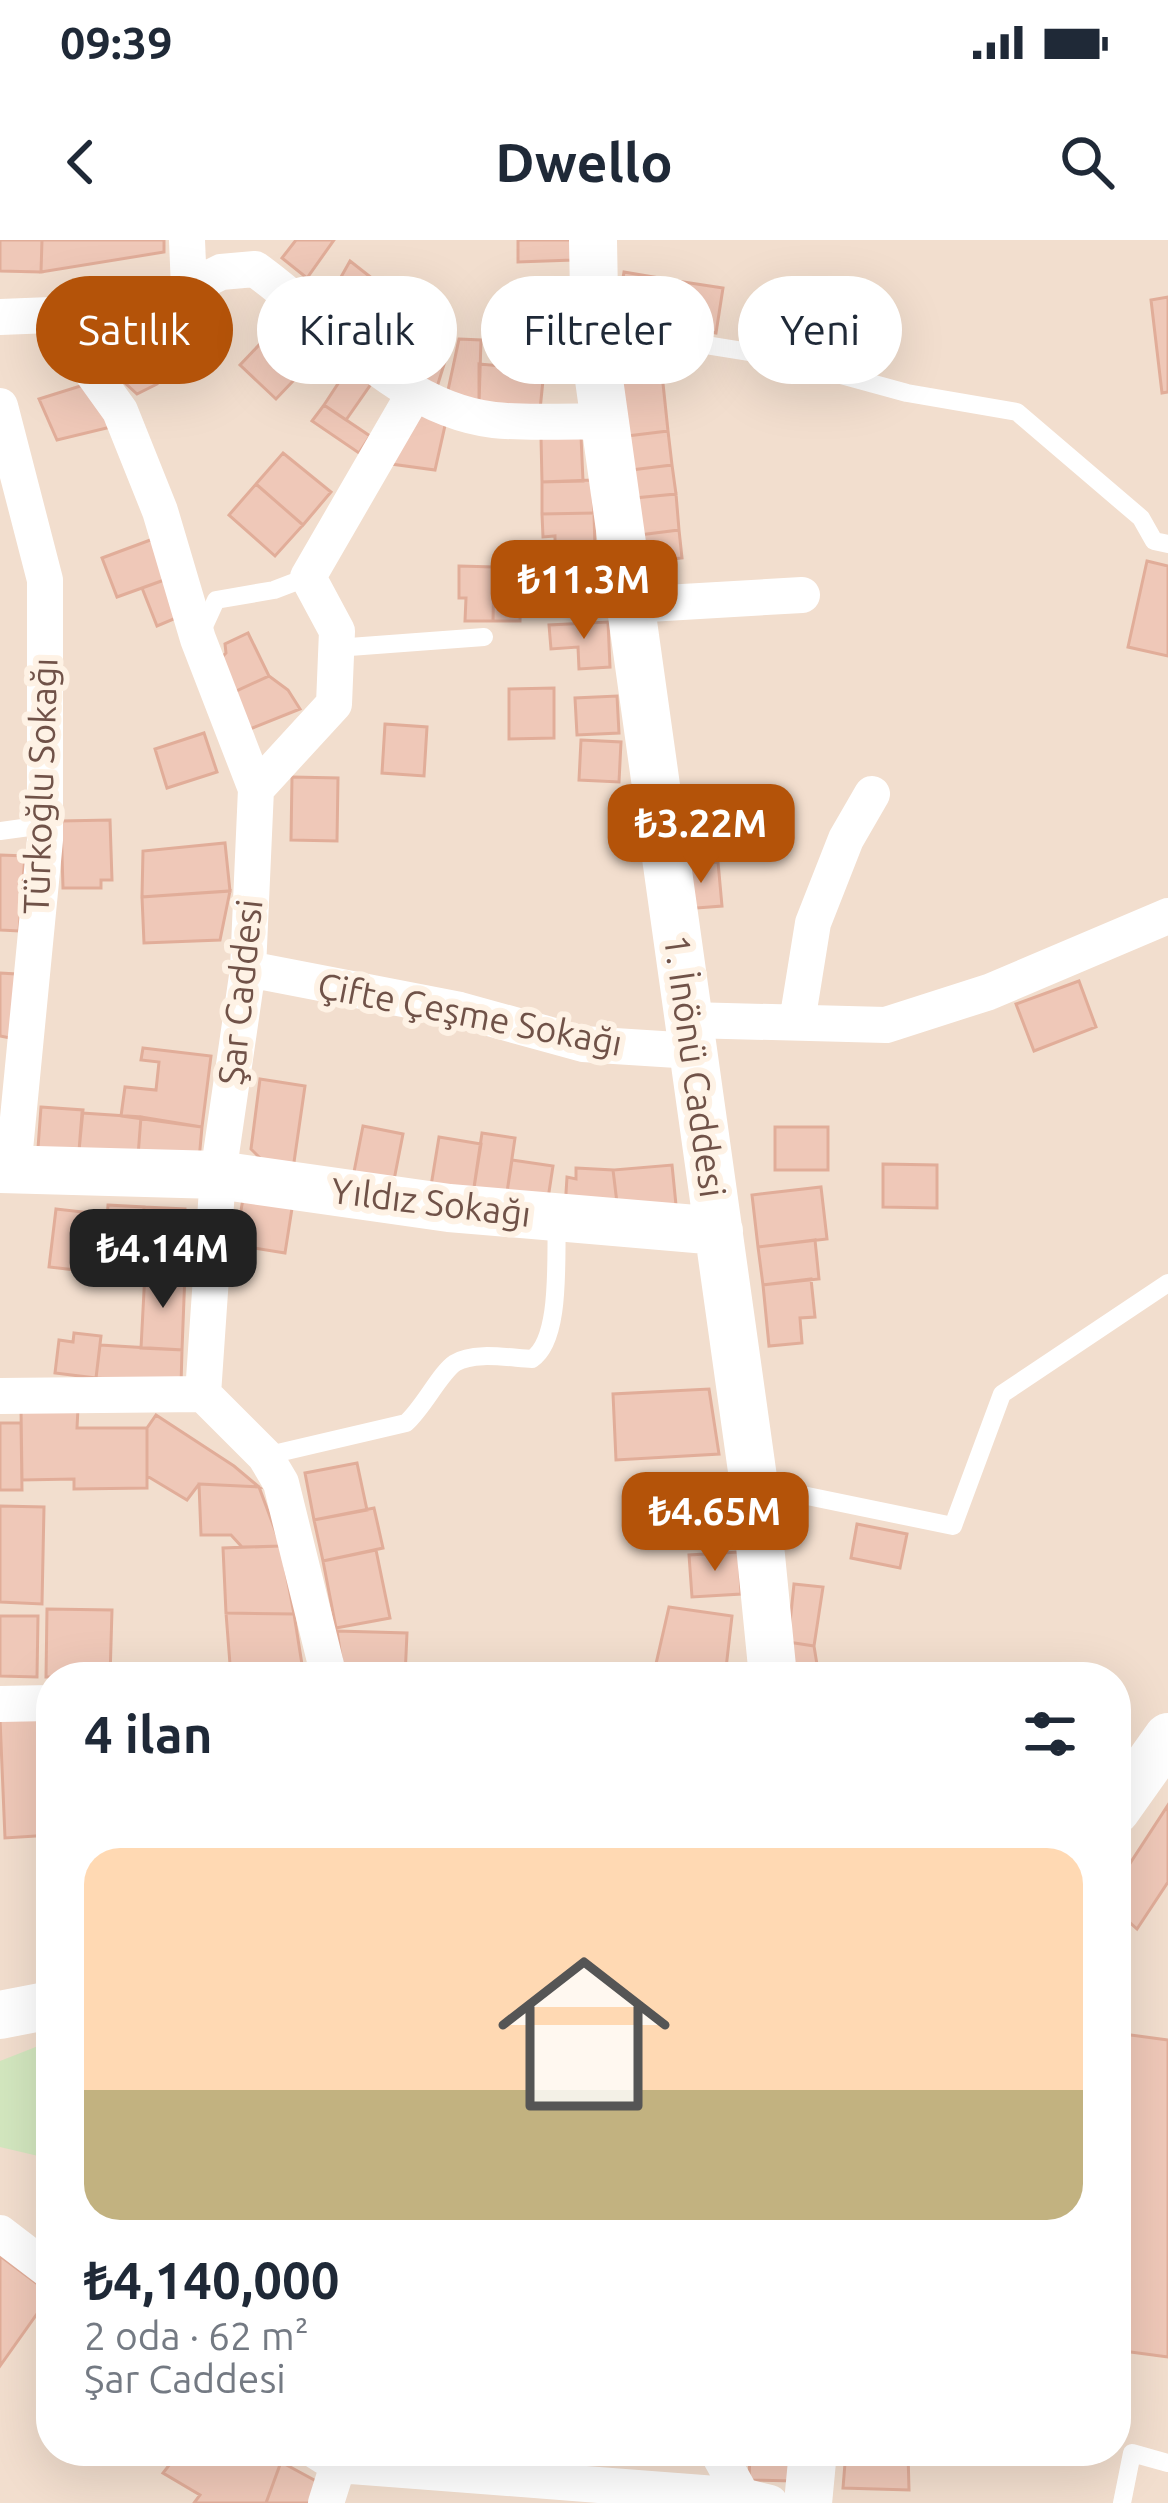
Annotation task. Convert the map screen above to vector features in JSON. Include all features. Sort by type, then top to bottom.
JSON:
[{"type":"street","points":[[188,240],[189,276]]},
{"type":"street","name":"1. İnönü Caddesi","points":[[593,240],[594,276]]},
{"type":"street","points":[[213,276],[255,269],[354,350],[435,404],[493,420],[605,422]]},
{"type":"street","points":[[0,317],[36,316]]},
{"type":"street","name":"Şar Caddesi","points":[[101,384],[120,410],[160,511],[198,639],[256,789],[248,969],[218,1175],[203,1394]]},
{"type":"street","name":"1. İnönü Caddesi","points":[[601,384],[754,1485],[772,1662]]},
{"type":"street","points":[[256,789],[334,704],[337,631],[308,577],[415,392]]},
{"type":"street","name":"Türkoğlu Sokağı","points":[[0,406],[45,580],[44,825],[7,1170]]},
{"type":"street","points":[[631,605],[802,595]]},
{"type":"street","points":[[797,1022],[813,923],[846,839],[872,794]]},
{"type":"street","name":"Çifte Çeşme Sokağı","points":[[248,969],[460,1010],[583,1044],[797,1022],[886,1025],[989,992],[1168,916]]},
{"type":"street","name":"Yıldız Sokağı","points":[[7,1170],[218,1175],[449,1208],[719,1231]]},
{"type":"street","points":[[0,1396],[203,1394],[265,1456],[280,1483],[325,1662]]},
{"type":"street","points":[[0,1704],[36,1703]]},
{"type":"street","points":[[1131,1789],[1168,1737]]},
{"type":"street","points":[[0,2015],[36,2008]]},
{"type":"street","points":[[0,2233],[36,2261]]},
{"type":"street","points":[[326,2503],[327,2466]]},
{"type":"street","points":[[411,2466],[756,2499]]},
{"type":"street","points":[[729,2466],[756,2499]]},
{"type":"street","points":[[808,2503],[812,2466]]},
{"type":"lane","points":[[714,347],[768,355],[907,393],[1017,412],[1141,518],[1154,541],[1168,544]]},
{"type":"lane","points":[[198,639],[216,600],[274,590],[308,577]]},
{"type":"lane","points":[[336,648],[484,637]]},
{"type":"lane","points":[[0,831],[44,825]]},
{"type":"lane","points":[[265,1456],[406,1423],[424,1407],[450,1366],[461,1360],[532,1358],[540,1353],[551,1331],[557,1217]]},
{"type":"lane","points":[[754,1485],[953,1526],[1002,1394],[1168,1283]]},
{"type":"lane","points":[[1131,2458],[1132,2453],[1168,2463]]},
{"type":"lane","points":[[1122,2503],[1129,2466]]},
{"type":"shaded area","points":[[0,240],[1168,240],[1168,2503],[0,2503]]},
{"type":"green space","points":[[36,2047],[36,2155],[0,2147],[0,2061]]},
{"type":"building","points":[[0,240],[42,240],[41,272],[0,271]]},
{"type":"building","points":[[42,240],[164,240],[164,252],[41,272]]},
{"type":"building","points":[[296,240],[334,240],[308,276],[282,258]]},
{"type":"building","points":[[518,240],[572,240],[573,260],[518,262]]},
{"type":"building","points":[[350,261],[369,276],[342,276]]},
{"type":"building","points":[[714,287],[723,288],[714,333]]},
{"type":"building","points":[[1168,297],[1168,392],[1162,393],[1151,300]]},
{"type":"building","points":[[459,339],[481,340],[479,404],[447,395],[449,384],[457,384]]},
{"type":"building","points":[[257,347],[257,381],[240,365]]},
{"type":"building","points":[[479,364],[481,384],[543,384],[540,410],[479,404]]},
{"type":"building","points":[[94,384],[115,426],[57,440],[39,399]]},
{"type":"building","points":[[126,384],[157,384],[137,394]]},
{"type":"building","points":[[260,384],[290,384],[276,399]]},
{"type":"building","points":[[338,384],[371,384],[346,420],[324,405]]},
{"type":"building","points":[[622,384],[663,384],[668,431],[627,436]]},
{"type":"building","points":[[324,405],[370,436],[359,453],[312,421]]},
{"type":"building","points":[[417,414],[446,421],[435,470],[391,464]]},
{"type":"building","points":[[668,431],[672,465],[631,470],[627,436]]},
{"type":"building","points":[[581,436],[583,481],[542,482],[541,437]]},
{"type":"building","points":[[283,453],[331,492],[303,525],[256,484]]},
{"type":"building","points":[[672,465],[676,494],[634,498],[631,470]]},
{"type":"building","points":[[592,480],[594,513],[542,514],[542,482]]},
{"type":"building","points":[[256,484],[303,525],[275,556],[229,515]]},
{"type":"building","points":[[676,494],[679,530],[639,535],[634,498]]},
{"type":"building","points":[[594,513],[595,549],[555,549],[555,536],[543,537],[542,514]]},
{"type":"building","points":[[679,530],[682,558],[642,562],[639,535]]},
{"type":"building","points":[[153,539],[167,579],[117,597],[102,558]]},
{"type":"building","points":[[555,549],[595,549],[600,572],[553,575]]},
{"type":"building","points":[[1147,561],[1168,566],[1168,656],[1128,647]]},
{"type":"building","points":[[459,566],[494,567],[493,621],[465,621]]},
{"type":"building","points":[[494,567],[521,568],[520,621],[493,621]]},
{"type":"building","points":[[600,572],[606,611],[549,616],[553,575]]},
{"type":"building","points":[[167,579],[181,616],[157,626],[142,588]]},
{"type":"building","points":[[608,622],[610,667],[579,669],[578,647],[551,649],[549,625]]},
{"type":"building","points":[[248,633],[269,676],[232,693],[218,661],[226,653],[225,644]]},
{"type":"building","points":[[269,676],[288,690],[300,709],[250,729],[232,693]]},
{"type":"building","points":[[554,688],[554,738],[509,739],[509,689]]},
{"type":"building","points":[[617,696],[619,733],[577,735],[575,698]]},
{"type":"building","points":[[385,724],[427,727],[424,776],[382,773]]},
{"type":"building","points":[[204,733],[217,772],[167,788],[155,749]]},
{"type":"building","points":[[581,740],[621,742],[619,782],[579,780]]},
{"type":"building","points":[[292,777],[338,778],[337,841],[291,840]]},
{"type":"building","points":[[110,820],[112,880],[101,880],[101,888],[63,888],[61,821]]},
{"type":"building","points":[[225,843],[230,891],[142,897],[143,851]]},
{"type":"building","points":[[0,855],[25,856],[19,931],[0,930]]},
{"type":"building","points":[[718,862],[722,906],[684,909],[679,866]]},
{"type":"building","points":[[230,891],[220,940],[144,943],[142,897]]},
{"type":"building","points":[[0,973],[16,974],[10,1038],[0,1036]]},
{"type":"building","points":[[1079,981],[1096,1027],[1034,1051],[1016,1004]]},
{"type":"building","points":[[143,1048],[211,1056],[202,1127],[121,1116],[125,1087],[156,1090],[159,1062],[141,1060]]},
{"type":"building","points":[[260,1079],[305,1086],[293,1169],[268,1166],[251,1149]]},
{"type":"building","points":[[41,1107],[83,1110],[79,1151],[38,1148]]},
{"type":"building","points":[[82,1113],[141,1117],[138,1156],[79,1151]]},
{"type":"building","points":[[141,1117],[202,1127],[199,1160],[138,1156]]},
{"type":"building","points":[[363,1126],[403,1134],[393,1185],[353,1177]]},
{"type":"building","points":[[775,1127],[828,1127],[828,1170],[775,1170]]},
{"type":"building","points":[[482,1133],[515,1138],[506,1199],[473,1194]]},
{"type":"building","points":[[439,1137],[481,1144],[473,1194],[431,1186]]},
{"type":"building","points":[[512,1160],[553,1166],[547,1205],[506,1199]]},
{"type":"building","points":[[883,1164],[937,1165],[937,1208],[883,1207]]},
{"type":"building","points":[[672,1165],[676,1205],[618,1211],[613,1170]]},
{"type":"building","points":[[576,1168],[613,1170],[618,1211],[565,1209],[567,1177],[576,1179]]},
{"type":"building","points":[[821,1187],[827,1239],[758,1247],[752,1195]]},
{"type":"building","points":[[244,1193],[293,1202],[285,1253],[235,1245]]},
{"type":"building","points":[[108,1205],[144,1207],[141,1238],[106,1234]]},
{"type":"building","points":[[144,1207],[185,1209],[184,1240],[141,1238]]},
{"type":"building","points":[[56,1209],[83,1212],[76,1270],[49,1267]]},
{"type":"building","points":[[815,1240],[819,1279],[763,1285],[758,1247]]},
{"type":"building","points":[[145,1272],[185,1273],[182,1350],[141,1348]]},
{"type":"building","points":[[811,1279],[815,1317],[800,1318],[802,1343],[769,1346],[763,1285]]},
{"type":"building","points":[[74,1333],[101,1336],[96,1378],[55,1373],[59,1340],[73,1342]]},
{"type":"building","points":[[100,1345],[182,1350],[181,1385],[96,1378]]},
{"type":"building","points":[[709,1389],[719,1454],[616,1460],[613,1394]]},
{"type":"building","points":[[78,1408],[77,1428],[147,1428],[147,1488],[74,1489],[74,1479],[22,1480],[21,1409]]},
{"type":"building","points":[[156,1415],[259,1487],[199,1484],[187,1500],[147,1476],[147,1428]]},
{"type":"building","points":[[0,1423],[21,1423],[22,1490],[0,1490]]},
{"type":"building","points":[[357,1463],[367,1510],[314,1520],[305,1473]]},
{"type":"building","points":[[199,1484],[259,1487],[281,1546],[242,1547],[231,1535],[201,1535]]},
{"type":"building","points":[[0,1506],[44,1507],[42,1604],[0,1602]]},
{"type":"building","points":[[374,1508],[383,1548],[323,1561],[314,1520]]},
{"type":"building","points":[[857,1524],[907,1534],[900,1568],[851,1558]]},
{"type":"building","points":[[281,1546],[294,1614],[226,1613],[223,1548]]},
{"type":"building","points":[[376,1550],[390,1618],[336,1628],[323,1561]]},
{"type":"building","points":[[739,1552],[741,1594],[692,1597],[689,1555]]},
{"type":"building","points":[[794,1584],[823,1587],[814,1646],[788,1642]]},
{"type":"building","points":[[669,1607],[732,1616],[727,1662],[656,1662]]},
{"type":"building","points":[[47,1609],[112,1610],[110,1662],[46,1662]]},
{"type":"building","points":[[226,1613],[294,1614],[302,1662],[230,1662]]},
{"type":"building","points":[[0,1616],[38,1616],[36,1677],[0,1676]]},
{"type":"building","points":[[337,1631],[407,1633],[406,1662],[342,1662]]},
{"type":"building","points":[[788,1642],[814,1646],[817,1662],[790,1662]]},
{"type":"building","points":[[36,1717],[36,1836],[5,1838],[0,1719]]},
{"type":"building","points":[[1168,1805],[1168,1882],[1137,1929],[1131,1924],[1131,1862]]},
{"type":"building","points":[[1131,2035],[1168,2040],[1168,2357],[1131,2352]]},
{"type":"building","points":[[0,2256],[36,2283],[36,2315],[0,2366]]},
{"type":"building","points":[[168,2466],[280,2466],[266,2503],[194,2503],[200,2495],[163,2473]]},
{"type":"building","points":[[280,2466],[316,2481],[310,2503],[266,2503]]},
{"type":"building","points":[[539,2466],[583,2466],[582,2472]]},
{"type":"building","points":[[749,2466],[794,2466],[793,2481],[749,2480]]},
{"type":"building","points":[[845,2466],[908,2466],[909,2490],[843,2488]]}]
